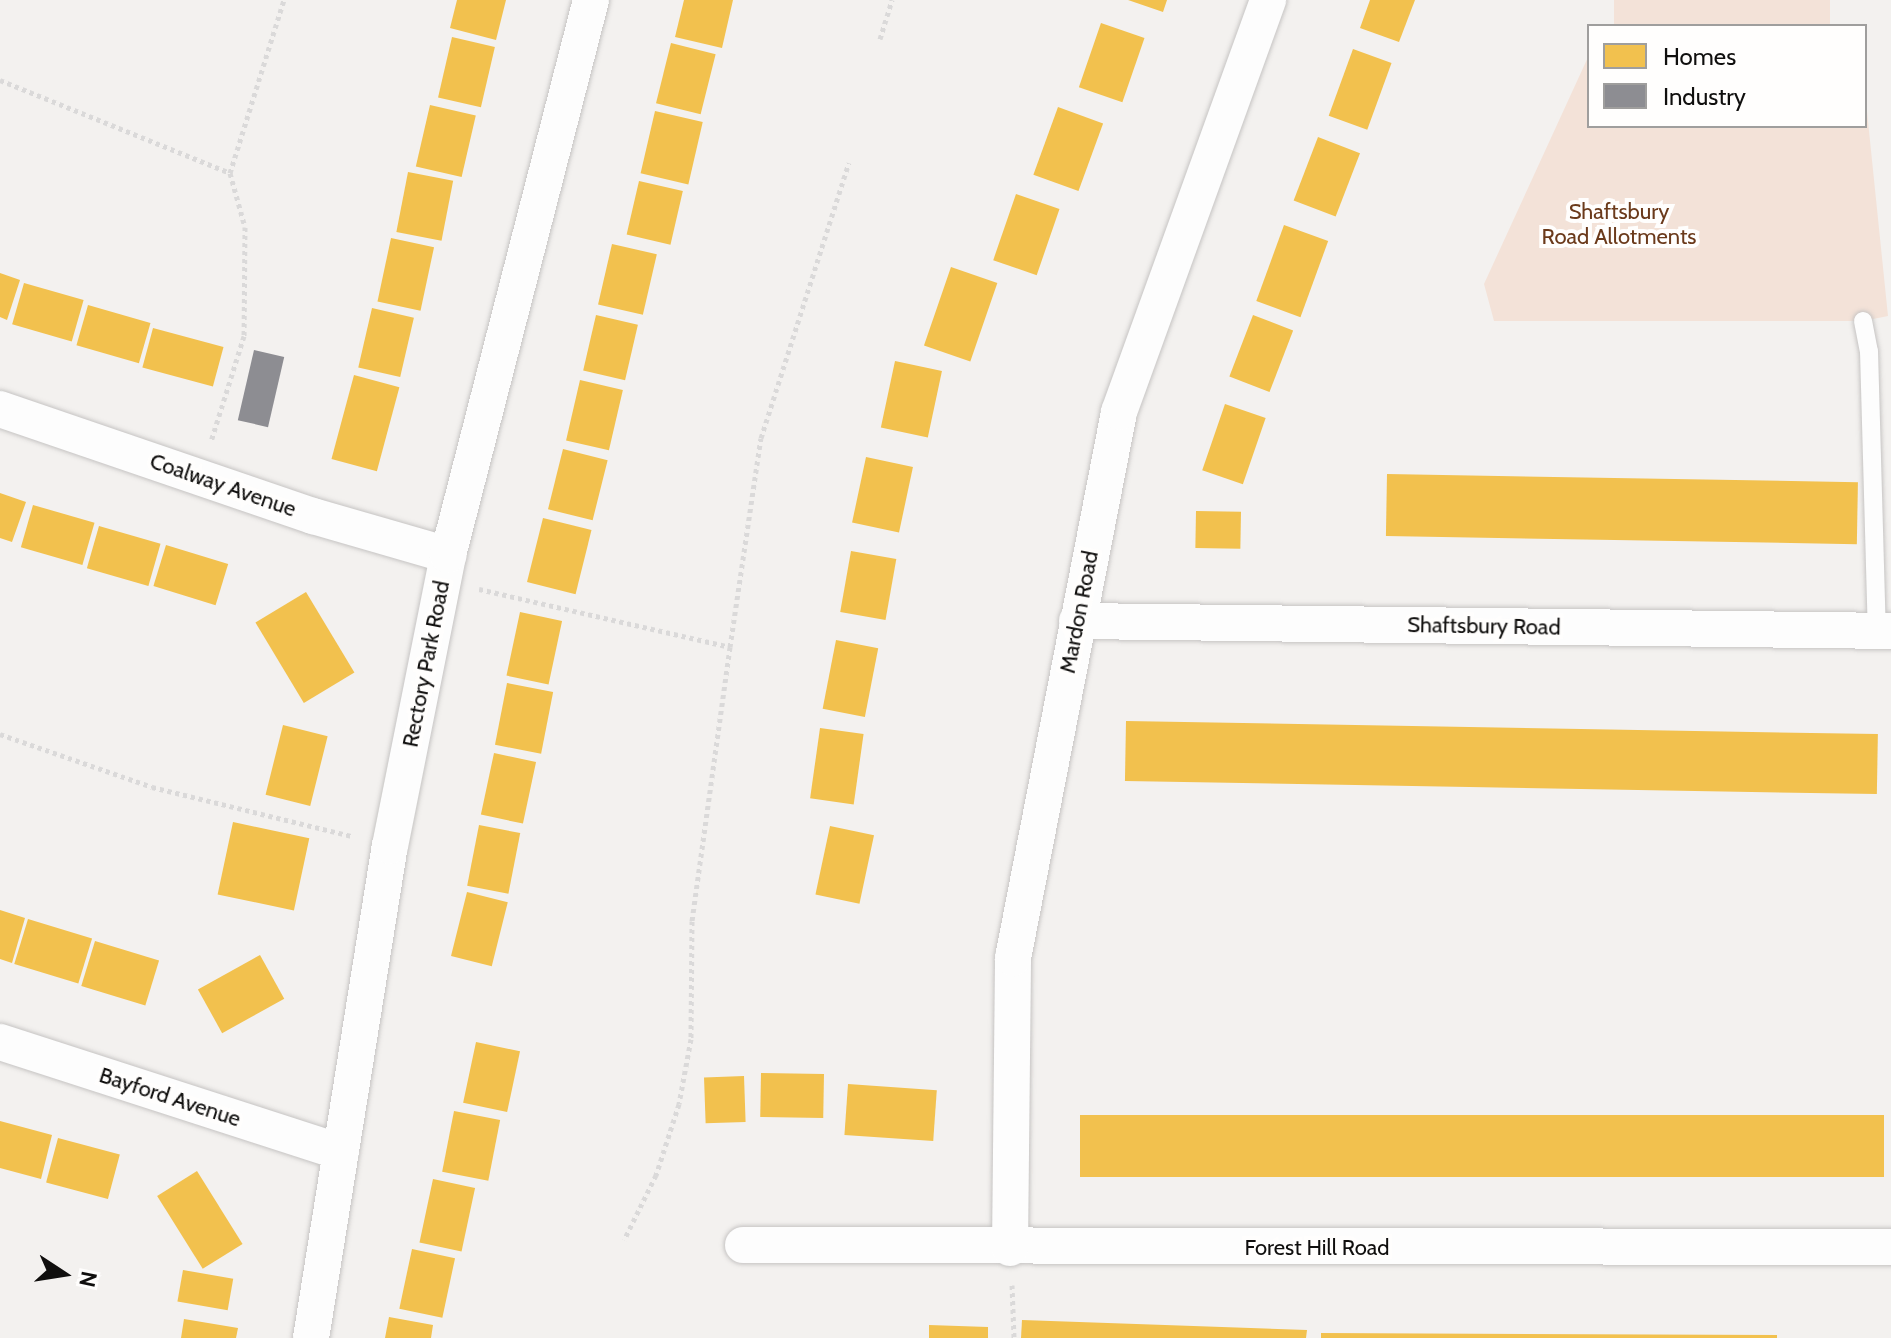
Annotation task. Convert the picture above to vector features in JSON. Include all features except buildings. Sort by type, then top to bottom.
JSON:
[{"type":"street","name":"Rectory Park Road","points":[[311,1338],[390,846],[445,568],[591,0]]},
{"type":"street","name":"Mardon Road","points":[[1010,1248],[1013,958],[1119,412],[1268,0]]},
{"type":"street","name":"Coalway Avenue","points":[[0,409],[445,568]]},
{"type":"street","name":"Shaftsbury Road","points":[[1077,621],[1884,632]]},
{"type":"street","name":"Bayford Avenue","points":[[0,1042],[341,1152]]},
{"type":"street","name":"Forest Hill Road","points":[[743,1245],[1010,1248],[1891,1247]]},
{"type":"lane","points":[[1863,321],[1869,351],[1884,632]]},
{"type":"path","points":[[200,478],[244,336],[245,227],[230,173],[284,0]]},
{"type":"path","points":[[880,39],[892,0]]},
{"type":"path","points":[[0,80],[230,173]]},
{"type":"path","points":[[624,1240],[656,1175],[679,1104],[691,1039],[692,921],[761,438],[849,163]]},
{"type":"path","points":[[445,568],[730,647]]},
{"type":"path","points":[[0,734],[152,787],[390,846]]},
{"type":"path","points":[[1010,1248],[1014,1338]]},
{"type":"green space","points":[[1614,0],[1830,0],[1830,24],[1614,24]]},
{"type":"green space","name":"Shaftsbury Road Allotments","points":[[1587,59],[1587,128],[1867,128],[1867,111],[1888,316],[1863,321],[1494,321],[1484,284]]}]
